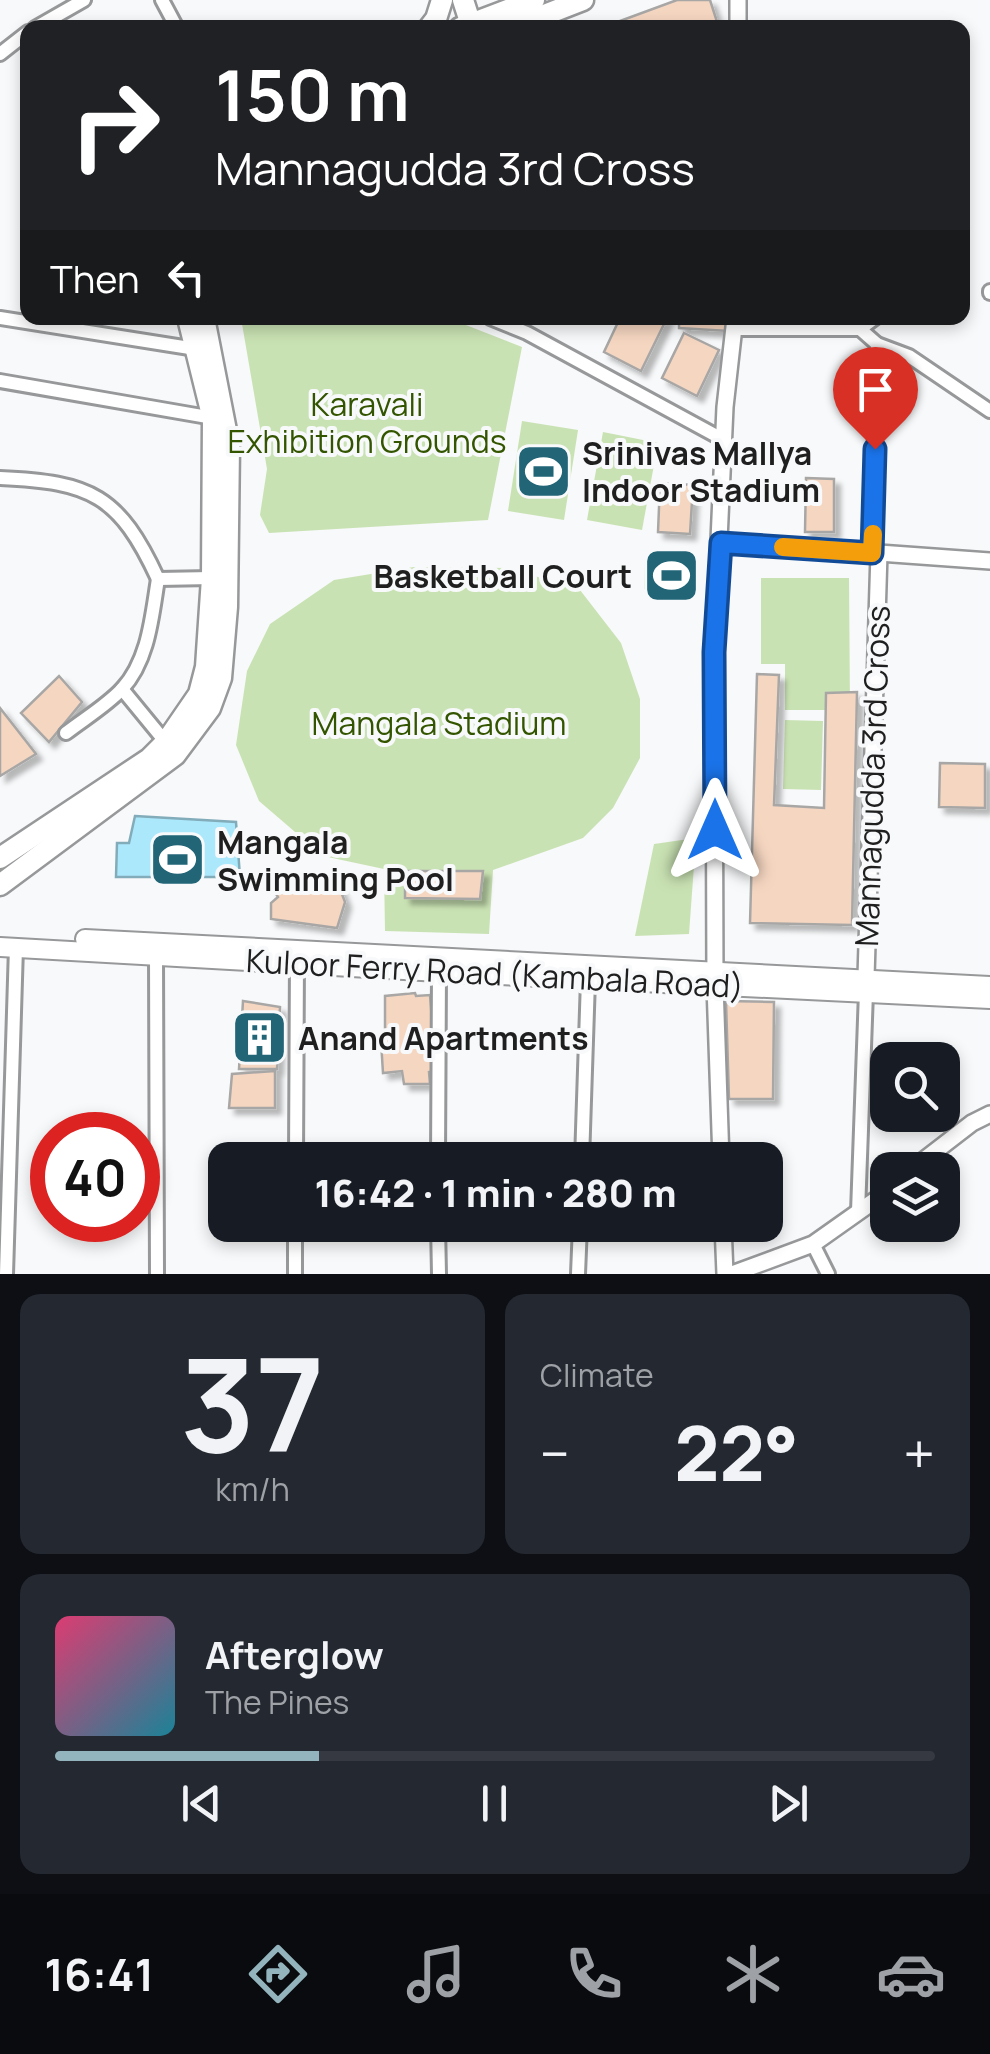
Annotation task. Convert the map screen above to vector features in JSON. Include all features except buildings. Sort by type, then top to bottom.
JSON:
[{"type":"main road","points":[[487,0],[528,2]]},
{"type":"main road","points":[[532,20],[583,0]]},
{"type":"main road","points":[[483,20],[528,2]]},
{"type":"main road","points":[[0,884],[136,787],[210,708],[221,678],[227,607],[229,446],[190,325]]},
{"type":"main road","points":[[0,858],[171,748],[200,694],[206,667],[220,420],[205,325]]},
{"type":"main road","name":"Kuloor Ferry Road (Kambala Road)","points":[[0,935],[297,956],[716,978],[990,986]]},
{"type":"main road","name":"Kuloor Ferry Road (Kambala Road)","points":[[8,947],[156,955],[297,956],[440,972],[588,980],[716,978]]},
{"type":"main road","name":"Kuloor Ferry Road (Kambala Road)","points":[[866,984],[990,998]]},
{"type":"street","points":[[50,20],[84,0]]},
{"type":"street","points":[[0,54],[20,38]]},
{"type":"street","points":[[44,325],[196,349]]},
{"type":"street","points":[[507,325],[724,440]]},
{"type":"street","points":[[721,1142],[714,652],[734,325]]},
{"type":"street","points":[[776,325],[860,329],[866,325]]},
{"type":"street","points":[[860,329],[877,344],[909,356],[990,411]]},
{"type":"street","points":[[875,553],[877,344]]},
{"type":"street","points":[[0,381],[220,420]]},
{"type":"street","points":[[0,478],[32,480],[100,497],[131,528],[158,578],[146,644],[122,689],[66,733]]},
{"type":"street","points":[[721,543],[990,561]]},
{"type":"street","name":"Mannagudda 3rd Cross","points":[[866,984],[875,553]]},
{"type":"street","points":[[158,578],[212,578]]},
{"type":"street","points":[[122,689],[171,748]]},
{"type":"street","points":[[6,1274],[8,947]]},
{"type":"street","points":[[156,955],[158,1274]]},
{"type":"street","points":[[296,1142],[297,956]]},
{"type":"street","points":[[438,1142],[440,972]]},
{"type":"street","points":[[583,1142],[588,980]]},
{"type":"street","points":[[858,1212],[866,984]]},
{"type":"street","points":[[934,1152],[990,1114]]},
{"type":"street","points":[[725,1242],[728,1274],[814,1244],[870,1204]]},
{"type":"street","points":[[295,1242],[295,1274]]},
{"type":"street","points":[[438,1242],[439,1274]]},
{"type":"street","points":[[578,1274],[579,1242]]},
{"type":"street","points":[[814,1244],[828,1274]]},
{"type":"green space","name":"Karavali Exhibition Grounds","points":[[242,325],[466,325],[522,347],[488,520],[269,533],[260,515],[267,469]]},
{"type":"green space","name":"Srinivas Mallya Indoor Stadium","points":[[522,421],[578,430],[564,520],[508,511]]},
{"type":"green space","points":[[603,432],[658,443],[642,530],[587,520]]},
{"type":"green space","name":"Basketball Court","points":[[645,560],[698,563],[696,592],[644,589]]},
{"type":"green space","name":"Mangala Stadium","points":[[414,567],[509,568],[580,590],[621,643],[640,699],[640,758],[613,808],[583,838],[493,870],[489,934],[385,931],[384,869],[323,856],[259,801],[236,745],[247,671],[270,624],[334,580]]},
{"type":"green space","points":[[761,578],[849,578],[850,710],[785,710],[785,664],[761,664]]},
{"type":"green space","points":[[785,720],[823,721],[821,790],[783,789]]},
{"type":"green space","points":[[696,838],[689,934],[635,936],[654,844]]},
{"type":"water","name":"Mangala Swimming Pool","points":[[135,816],[236,822],[240,877],[116,877],[117,843],[129,843]]},
{"type":"slow traffic","points":[[783,547],[872,553],[873,534]]},
{"type":"place","name":"Srinivas Mallya Indoor Stadium","points":[[543,471]]},
{"type":"place","name":"Basketball Court","points":[[671,576]]},
{"type":"place","name":"Mangala Swimming Pool","points":[[178,860]]},
{"type":"place","name":"Anand Apartments","points":[[259,1038]]},
{"type":"route","points":[[715,830],[714,652],[721,543],[872,553],[875,449]]}]
